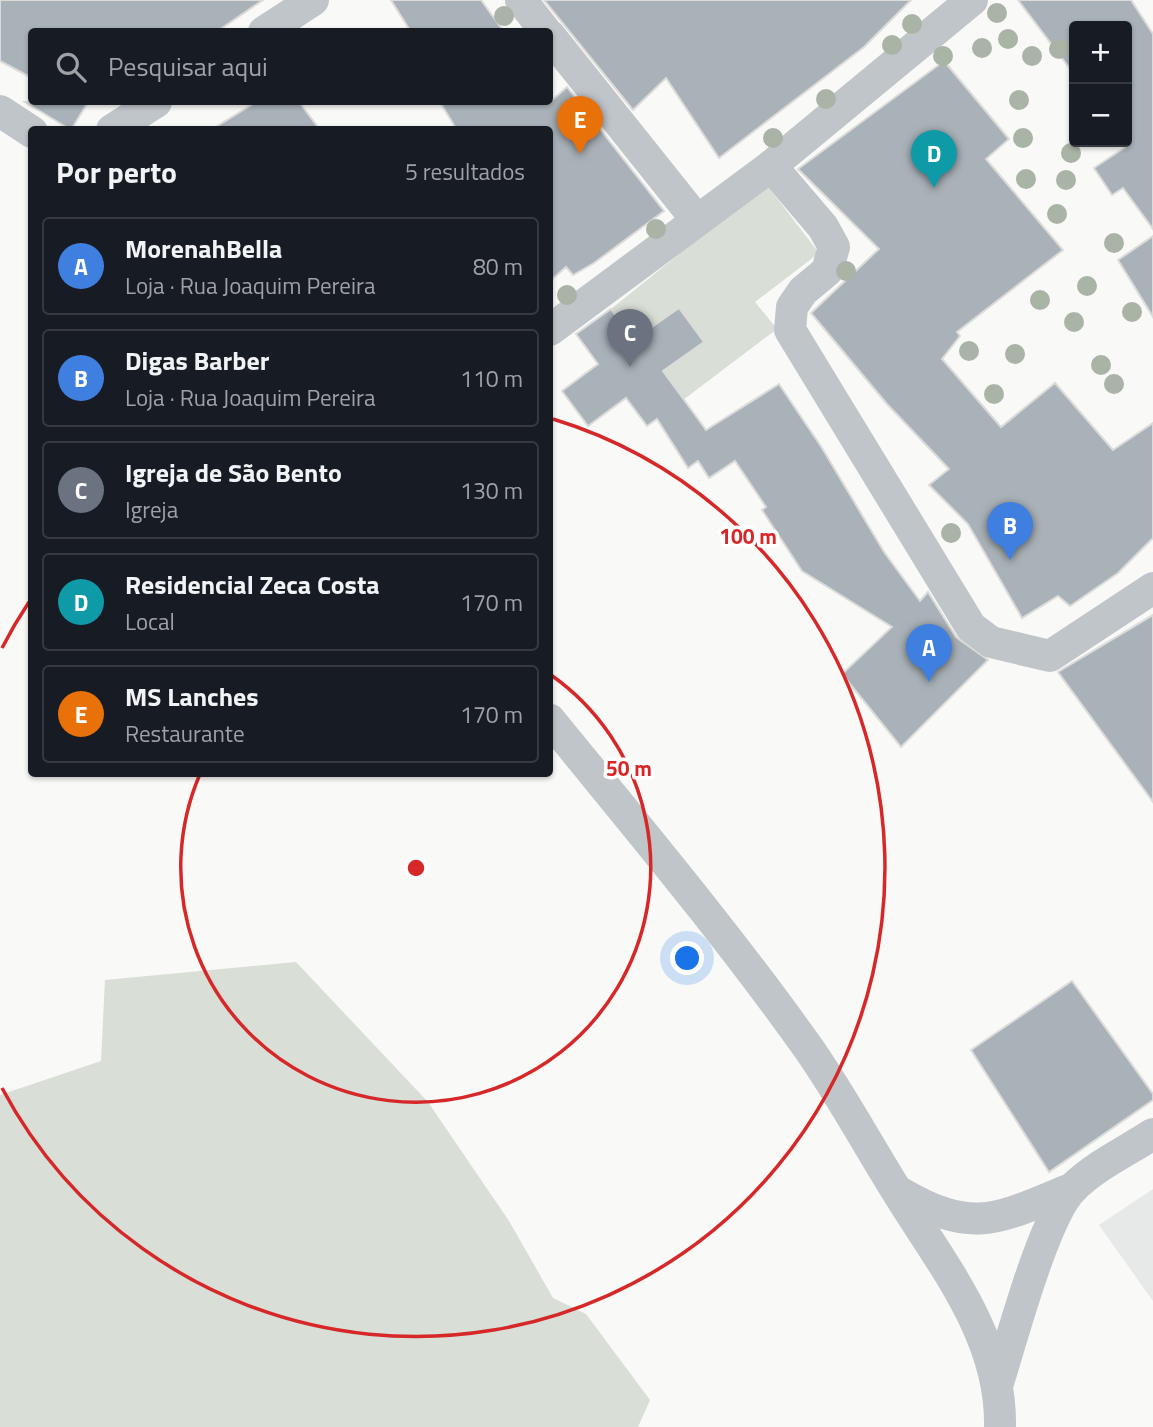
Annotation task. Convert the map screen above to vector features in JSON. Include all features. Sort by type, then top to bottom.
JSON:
[{"type":"street","points":[[270,28],[313,0]]},
{"type":"street","points":[[521,0],[543,28]]},
{"type":"street","points":[[553,328],[696,219],[771,166],[972,0]]},
{"type":"street","points":[[553,40],[696,219]]},
{"type":"street","points":[[118,126],[151,105]]},
{"type":"street","points":[[0,111],[28,129]]},
{"type":"street","points":[[771,166],[823,227],[834,247],[827,271],[803,291],[792,307],[790,330],[971,627],[991,642],[1050,656],[1153,588]]},
{"type":"street","points":[[553,724],[690,891],[810,1051],[948,1269],[986,1340],[997,1386],[1000,1427]]},
{"type":"street","points":[[896,1190],[929,1209],[971,1221],[1001,1217],[1073,1188],[1153,1134]]},
{"type":"street","points":[[997,1386],[1047,1235],[1061,1204],[1073,1188]]},
{"type":"shaded area","points":[[766,184],[819,253],[755,302],[777,329],[683,400],[663,371],[703,342],[679,308],[633,340],[611,309]]},
{"type":"shaded area","points":[[296,962],[428,1102],[509,1221],[553,1298],[586,1314],[650,1400],[638,1427],[0,1427],[0,1095],[101,1061],[105,980]]},
{"type":"shaded area","points":[[1153,1189],[1153,1301],[1099,1225]]},
{"type":"building","points":[[0,0],[263,0],[222,28],[28,28],[28,76],[0,61]]},
{"type":"building","points":[[391,0],[481,0],[501,28],[408,28]]},
{"type":"building","points":[[544,0],[911,0],[864,47],[719,158],[666,78],[633,110]]},
{"type":"building","points":[[1018,0],[1131,0],[1153,34],[1153,229],[1123,188],[1112,195],[1094,168],[1126,147],[1132,147],[1132,21],[1069,21],[1069,67]]},
{"type":"building","points":[[944,61],[1009,139],[986,159],[1063,250],[957,332],[960,336],[942,359],[1001,427],[1055,383],[1113,450],[1153,423],[1153,538],[1118,573],[1070,606],[1058,596],[1022,618],[968,524],[929,485],[949,469],[887,404],[811,313],[879,249],[798,169]]},
{"type":"building","points":[[567,87],[664,211],[594,263],[573,275],[566,267],[553,278],[553,126],[455,126],[442,105],[553,105],[553,99]]},
{"type":"building","points":[[30,105],[86,105],[73,126],[64,126]]},
{"type":"building","points":[[251,105],[301,105],[317,126],[217,126]]},
{"type":"building","points":[[1153,236],[1153,317],[1118,260]]},
{"type":"building","points":[[679,308],[704,342],[663,371],[706,430],[779,384],[822,448],[884,552],[920,601],[928,592],[956,637],[988,660],[901,747],[842,674],[892,627],[802,571],[762,510],[766,507],[735,461],[709,478],[698,461],[688,468],[657,419],[647,426],[626,398],[588,426],[562,391],[598,364],[576,334],[611,309],[633,340]]},
{"type":"building","points":[[1153,615],[1153,802],[1058,672]]},
{"type":"building","points":[[1072,981],[1153,1094],[1153,1100],[1049,1172],[971,1050]]},
{"type":"place","name":"MS Lanches","points":[[580,154]]},
{"type":"place","name":"Residencial Zeca Costa","points":[[934,188]]},
{"type":"place","name":"Igreja de São Bento","points":[[630,367]]},
{"type":"place","name":"Digas Barber","points":[[1010,560]]},
{"type":"place","name":"MorenahBella","points":[[929,682]]}]
